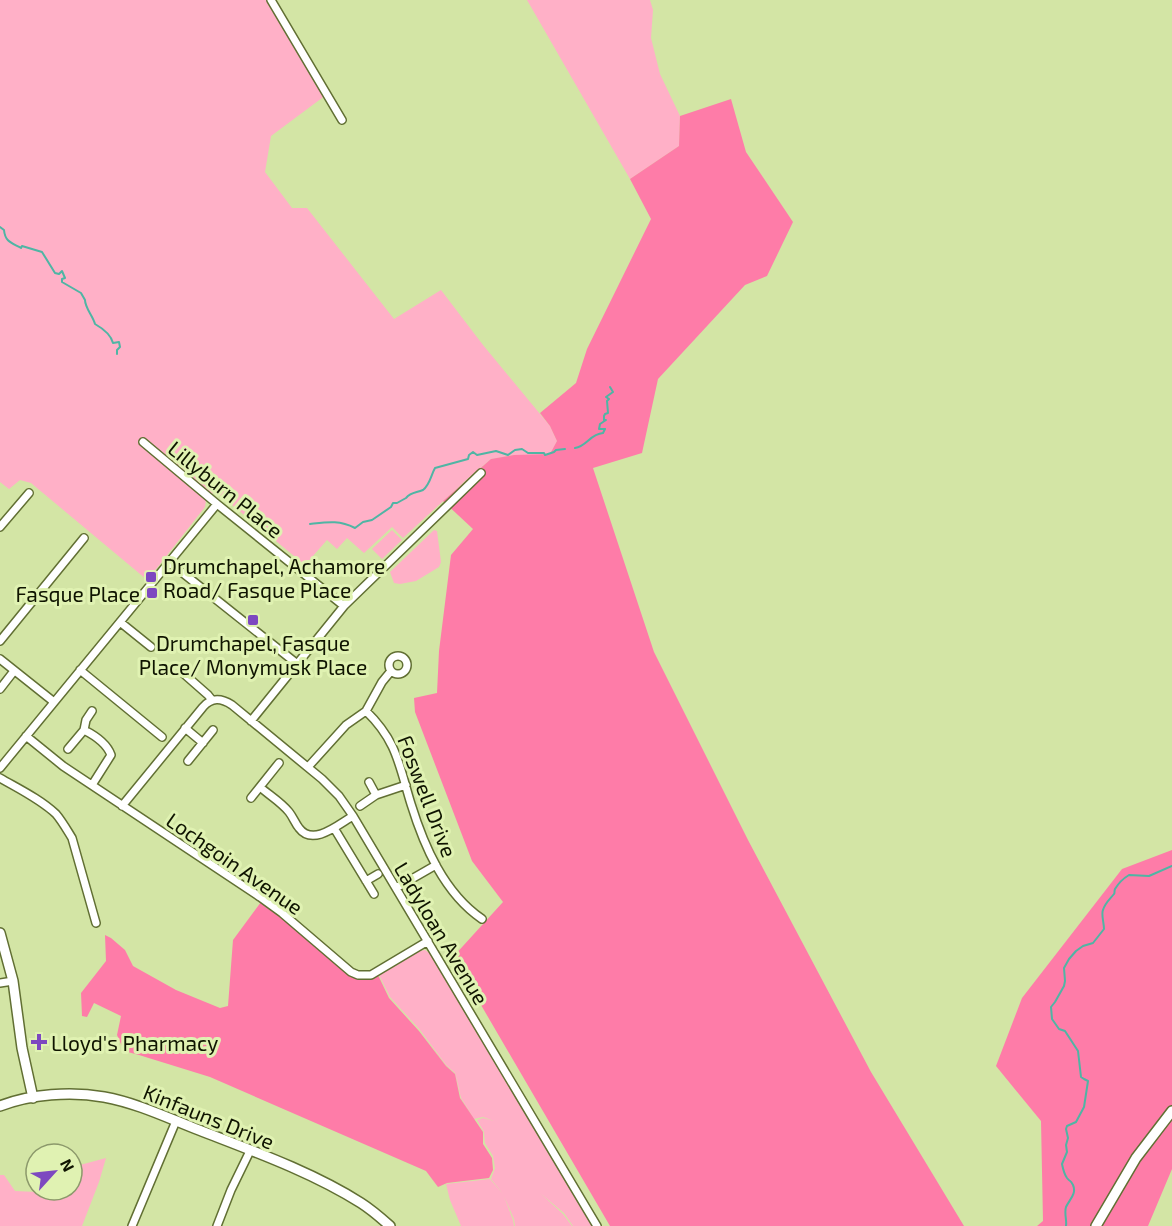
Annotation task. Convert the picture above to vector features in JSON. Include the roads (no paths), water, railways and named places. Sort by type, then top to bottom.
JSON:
[{"type":"street","points":[[271,0],[342,120]]},
{"type":"street","name":"Lillyburn Place","points":[[143,442],[344,606]]},
{"type":"street","points":[[250,721],[344,606],[480,473]]},
{"type":"street","points":[[0,527],[29,493]]},
{"type":"street","points":[[0,768],[217,504]]},
{"type":"street","points":[[0,641],[84,538]]},
{"type":"street","points":[[170,562],[296,663]]},
{"type":"street","points":[[120,622],[151,647]]},
{"type":"street","points":[[0,659],[54,702]]},
{"type":"street","points":[[0,689],[14,670]]},
{"type":"street","points":[[80,670],[162,737]]},
{"type":"street","points":[[308,767],[345,725],[366,711],[382,682],[391,671]]},
{"type":"street","name":"Ladyloan Avenue","points":[[183,673],[213,700],[225,701],[333,789],[353,816],[597,1226]]},
{"type":"street","points":[[122,806],[202,707],[213,700]]},
{"type":"street","points":[[68,749],[84,729],[86,720],[92,711]]},
{"type":"street","name":"Foswell Drive","points":[[366,711],[381,726],[392,744],[419,825],[436,865],[466,907],[482,919]]},
{"type":"street","points":[[185,728],[203,742]]},
{"type":"street","points":[[84,729],[109,750],[111,755],[92,785]]},
{"type":"street","points":[[188,761],[213,730]]},
{"type":"street","name":"Lochgoin Avenue","points":[[26,736],[122,806],[260,897],[351,972],[358,975],[371,975],[428,941]]},
{"type":"street","points":[[251,798],[279,763]]},
{"type":"street","points":[[0,778],[36,798],[56,814],[65,826],[72,838],[96,923]]},
{"type":"street","points":[[369,782],[376,795]]},
{"type":"street","points":[[360,806],[376,795],[406,784]]},
{"type":"street","points":[[260,787],[286,809],[301,831],[310,835],[325,833],[353,816]]},
{"type":"street","points":[[334,828],[374,894]]},
{"type":"street","points":[[396,888],[436,865]]},
{"type":"street","points":[[366,881],[378,874]]},
{"type":"street","points":[[0,933],[13,981],[22,1048],[33,1098]]},
{"type":"street","points":[[0,983],[13,981]]},
{"type":"street","name":"Kinfauns Drive","points":[[0,1106],[33,1098],[62,1095],[102,1097],[124,1101],[325,1183],[360,1203],[390,1226]]},
{"type":"street","points":[[1096,1226],[1136,1158],[1172,1111]]},
{"type":"street","points":[[132,1226],[176,1121]]},
{"type":"street","points":[[217,1226],[250,1151]]},
{"type":"waterway","points":[[0,227],[10,242],[21,248],[22,246],[42,252],[55,273],[59,274],[62,271],[65,278],[62,282],[81,293],[95,324],[108,335],[113,343],[119,342],[120,347],[117,354]]},
{"type":"waterway","points":[[575,448],[583,445],[595,435],[603,433],[605,429],[599,429],[600,424],[606,420],[604,420],[605,414],[608,413],[607,401],[609,399],[606,397],[613,392],[610,387]]},
{"type":"waterway","points":[[310,524],[328,522],[355,528],[363,522],[372,520],[391,507],[393,503],[423,490],[429,483],[435,468],[468,459],[473,452],[477,455],[496,451],[508,455],[515,450],[522,449],[528,453],[544,453],[545,455],[565,449]]},
{"type":"waterway","points":[[1066,1226],[1065,1209],[1074,1191],[1062,1164],[1067,1152],[1066,1129],[1067,1126],[1076,1122],[1084,1107],[1088,1081],[1081,1077],[1078,1051],[1065,1031],[1059,1029],[1052,1019],[1051,1007],[1064,986],[1064,968],[1069,959],[1083,946],[1093,943],[1104,929],[1103,910],[1119,883],[1129,875],[1149,876],[1172,866]]},
{"type":"place","name":"Drumchapel, Achamore Road/ Fasque Place","points":[[151,577]]},
{"type":"place","name":"Fasque Place","points":[[152,593]]},
{"type":"place","name":"Drumchapel, Fasque Place/ Monymusk Place","points":[[253,620]]},
{"type":"place","name":"Lloyd's Pharmacy","points":[[39,1042]]}]
